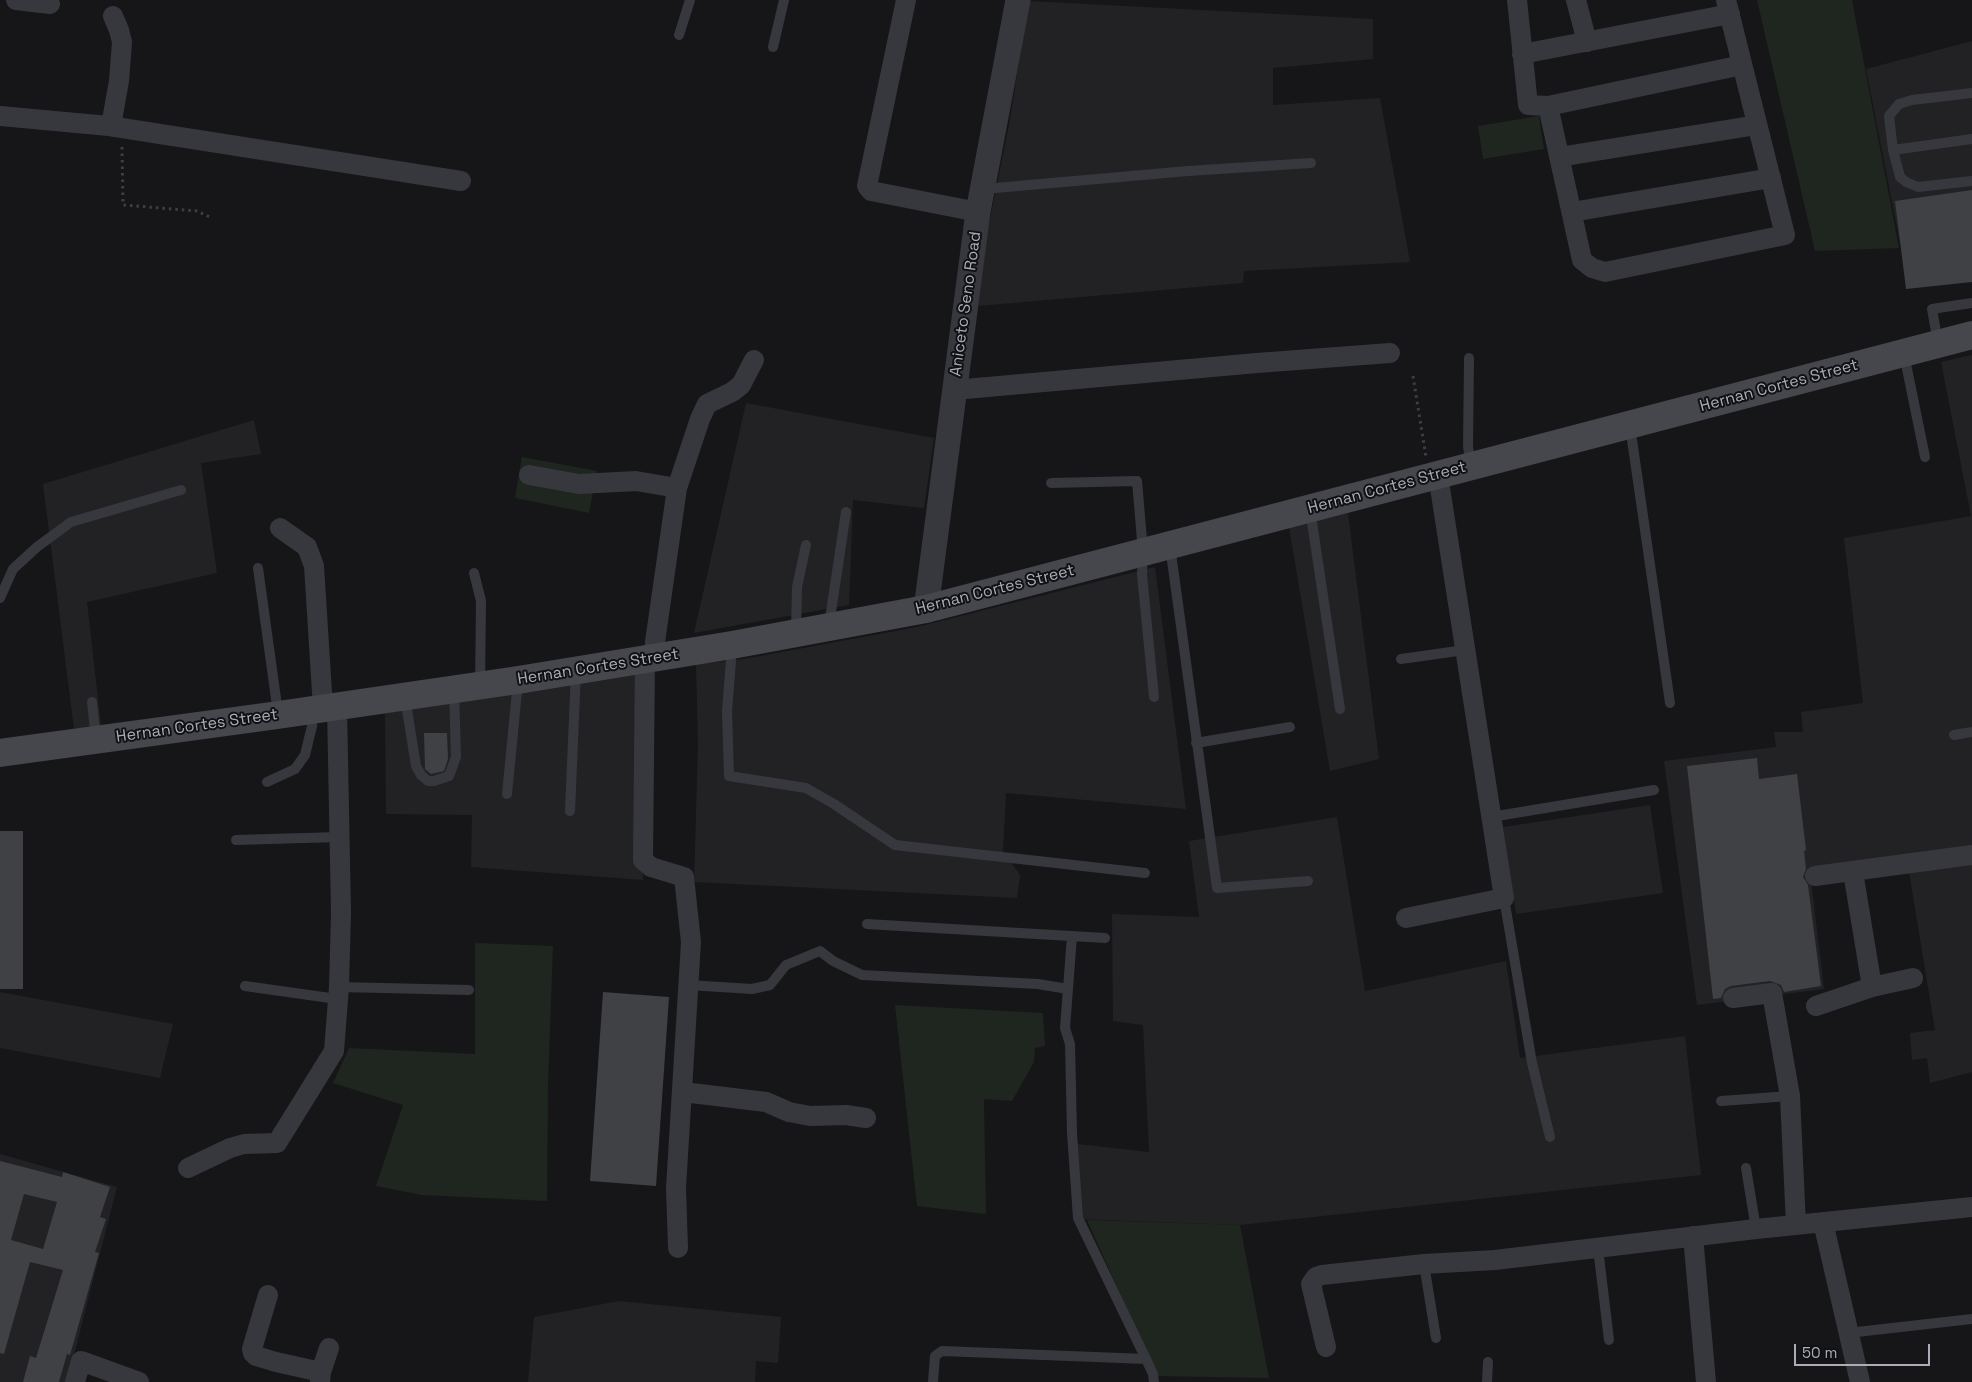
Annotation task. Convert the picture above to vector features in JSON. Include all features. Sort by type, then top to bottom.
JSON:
[{"type":"main road","name":"Hernan Cortes Street","points":[[0,752],[467,688],[732,645],[926,609],[1972,335]]},
{"type":"street","points":[[16,0],[50,4]]},
{"type":"street","points":[[906,0],[867,186],[871,191],[980,200]]},
{"type":"street","name":"Aniceto Seno Road","points":[[926,609],[980,200],[1018,0]]},
{"type":"street","points":[[1517,0],[1528,105],[1548,106],[1742,65]]},
{"type":"street","points":[[1576,0],[1587,42]]},
{"type":"street","points":[[1522,54],[1587,42],[1728,7],[1785,235],[1605,272],[1592,268],[1582,260],[1548,106]]},
{"type":"street","points":[[113,16],[122,42],[117,127]]},
{"type":"street","points":[[0,116],[117,127],[460,181]]},
{"type":"street","points":[[1559,157],[1757,125]]},
{"type":"street","points":[[1572,212],[1771,178]]},
{"type":"street","points":[[954,390],[1390,353]]},
{"type":"street","points":[[678,1248],[676,1188],[691,942],[684,878],[651,866],[644,860],[650,659],[655,642],[677,488],[704,408],[707,404],[732,392],[741,384],[754,360]]},
{"type":"street","points":[[529,475],[579,484],[636,481],[677,488]]},
{"type":"street","points":[[1406,918],[1504,898],[1465,650],[1434,476]]},
{"type":"street","points":[[188,1168],[230,1148],[244,1144],[277,1143],[334,1051],[341,913],[339,837],[324,708],[314,566],[307,547],[280,528]]},
{"type":"street","points":[[1815,876],[1972,855]]},
{"type":"street","points":[[1853,872],[1872,987]]},
{"type":"street","points":[[1816,1006],[1872,987],[1913,978]]},
{"type":"street","points":[[1733,998],[1772,993],[1790,1096],[1796,1225]]},
{"type":"street","points":[[683,1092],[766,1102],[790,1112],[810,1116],[846,1115],[866,1118]]},
{"type":"street","points":[[1326,1347],[1311,1284],[1316,1277],[1424,1264],[1496,1260],[1693,1236],[1972,1207]]},
{"type":"street","points":[[1823,1222],[1860,1382]]},
{"type":"street","points":[[1693,1236],[1706,1382]]},
{"type":"street","points":[[268,1295],[252,1348],[256,1356],[321,1377],[329,1348]]},
{"type":"street","points":[[75,1382],[80,1361],[139,1382]]},
{"type":"lane","points":[[679,35],[690,0]]},
{"type":"lane","points":[[773,47],[784,0]]},
{"type":"lane","points":[[1972,93],[1912,100],[1899,104],[1889,116],[1893,150],[1900,177],[1906,182],[1918,187],[1972,181]]},
{"type":"lane","points":[[1893,150],[1972,139]]},
{"type":"lane","points":[[980,200],[1178,172],[1311,163]]},
{"type":"lane","points":[[1938,344],[1932,309],[1972,303]]},
{"type":"lane","points":[[1904,353],[1925,457]]},
{"type":"lane","points":[[1469,358],[1468,447],[1471,466]]},
{"type":"lane","points":[[1630,425],[1670,703]]},
{"type":"lane","points":[[1051,483],[1137,481],[1143,552],[1142,575],[1154,697]]},
{"type":"lane","points":[[0,598],[13,569],[37,547],[72,522],[181,490]]},
{"type":"lane","points":[[1310,508],[1340,709]]},
{"type":"lane","points":[[829,626],[846,512]]},
{"type":"lane","points":[[796,632],[797,587],[806,545]]},
{"type":"lane","points":[[1170,545],[1217,888],[1308,881]]},
{"type":"lane","points":[[258,568],[278,715]]},
{"type":"lane","points":[[405,697],[416,766],[421,775],[428,781],[448,776],[453,769],[456,756],[481,601],[474,573]]},
{"type":"lane","points":[[732,645],[727,711],[729,776],[806,788],[841,808],[895,846],[1145,873]]},
{"type":"lane","points":[[1400,659],[1465,650]]},
{"type":"lane","points":[[570,811],[576,670]]},
{"type":"lane","points":[[507,794],[518,680]]},
{"type":"lane","points":[[92,702],[96,740]]},
{"type":"lane","points":[[267,782],[295,769],[305,754],[312,726],[324,708]]},
{"type":"lane","points":[[1196,744],[1290,727]]},
{"type":"lane","points":[[1954,735],[1972,732]]},
{"type":"lane","points":[[1491,818],[1654,790]]},
{"type":"lane","points":[[236,840],[339,837]]},
{"type":"lane","points":[[1504,898],[1532,1063],[1550,1137]]},
{"type":"lane","points":[[867,924],[1105,938]]},
{"type":"lane","points":[[1072,936],[1065,1028],[1070,1044],[1072,1133],[1078,1218],[1146,1359],[1154,1382]]},
{"type":"lane","points":[[688,985],[752,989],[770,985],[786,965],[820,951],[862,975],[1038,984],[1068,989]]},
{"type":"lane","points":[[245,986],[338,993],[469,990]]},
{"type":"lane","points":[[1721,1101],[1790,1096]]},
{"type":"lane","points":[[1746,1168],[1756,1229]]},
{"type":"lane","points":[[1598,1248],[1609,1340]]},
{"type":"lane","points":[[1424,1264],[1436,1338]]},
{"type":"lane","points":[[1848,1333],[1972,1319]]},
{"type":"lane","points":[[933,1382],[935,1356],[942,1351],[1146,1359]]},
{"type":"lane","points":[[1487,1382],[1488,1362]]},
{"type":"path","points":[[117,127],[123,205],[197,211],[210,218]]},
{"type":"path","points":[[1413,376],[1434,476]]},
{"type":"shaded area","points":[[1757,0],[1852,0],[1899,248],[1815,251]]},
{"type":"shaded area","points":[[1029,1],[1373,19],[1373,59],[1273,68],[1273,105],[1380,98],[1410,262],[1244,271],[1243,283],[978,306],[988,229],[1009,125]]},
{"type":"shaded area","points":[[1972,41],[1972,237],[1901,248],[1866,69]]},
{"type":"shaded area","points":[[1539,116],[1544,149],[1483,159],[1478,126]]},
{"type":"shaded area","points":[[1972,355],[1972,850],[1810,871],[1824,989],[1697,1005],[1664,761],[1776,747],[1774,732],[1803,732],[1801,712],[1863,703],[1844,538],[1971,516],[1941,362]]},
{"type":"shaded area","points":[[746,403],[934,438],[924,508],[853,500],[849,605],[694,633]]},
{"type":"shaded area","points":[[254,420],[261,454],[201,463],[217,573],[87,602],[101,725],[74,729],[43,484]]},
{"type":"shaded area","points":[[522,457],[597,471],[589,513],[515,498]]},
{"type":"shaded area","points":[[1348,513],[1379,759],[1330,771],[1289,527]]},
{"type":"shaded area","points":[[1155,567],[1186,809],[1006,793],[1003,851],[1020,875],[1017,898],[694,882],[698,745],[696,664],[744,659],[917,627]]},
{"type":"shaded area","points":[[637,674],[643,880],[471,867],[472,815],[386,814],[385,713]]},
{"type":"shaded area","points":[[1650,805],[1663,893],[1516,914],[1503,827]]},
{"type":"shaded area","points":[[1337,817],[1365,991],[1506,961],[1520,1058],[1685,1036],[1701,1175],[1240,1225],[1075,1219],[1069,1143],[1149,1152],[1143,1025],[1113,1021],[1112,914],[1199,917],[1189,841]]},
{"type":"shaded area","points":[[1972,861],[1972,1072],[1930,1083],[1927,1058],[1912,1060],[1910,1033],[1935,1030],[1909,872]]},
{"type":"shaded area","points":[[475,943],[553,946],[548,1086],[547,1201],[422,1195],[376,1186],[403,1105],[333,1083],[349,1048],[475,1054]]},
{"type":"shaded area","points":[[0,992],[173,1024],[160,1078],[0,1048]]},
{"type":"shaded area","points":[[895,1005],[1043,1013],[1045,1046],[1035,1048],[1034,1062],[1012,1101],[984,1099],[986,1214],[917,1206]]},
{"type":"shaded area","points":[[0,1154],[117,1187],[67,1382],[0,1382]]},
{"type":"shaded area","points":[[1087,1220],[1240,1225],[1269,1378],[1157,1376]]},
{"type":"shaded area","points":[[619,1301],[781,1317],[778,1363],[756,1361],[755,1382],[528,1382],[534,1317]]},
{"type":"building","points":[[1972,190],[1972,282],[1906,289],[1895,201]]},
{"type":"building","points":[[424,733],[447,733],[448,759],[444,771],[431,774],[425,769]]},
{"type":"building","points":[[1757,758],[1759,779],[1797,774],[1806,850],[1804,851],[1806,869],[1803,877],[1808,885],[1821,986],[1784,992],[1781,985],[1770,981],[1731,986],[1725,989],[1721,998],[1713,999],[1687,766]]},
{"type":"building","points":[[0,831],[23,831],[23,989],[0,989]]},
{"type":"building","points":[[603,992],[669,997],[656,1186],[590,1181]]},
{"type":"building","points":[[0,1161],[62,1177],[63,1172],[110,1187],[100,1217],[106,1219],[95,1252],[99,1253],[70,1355],[67,1354],[59,1382],[23,1382],[30,1356],[36,1358],[63,1270],[30,1262],[4,1354],[0,1353]],"holes":[[[24,1194],[57,1202],[43,1249],[11,1240]]]}]
